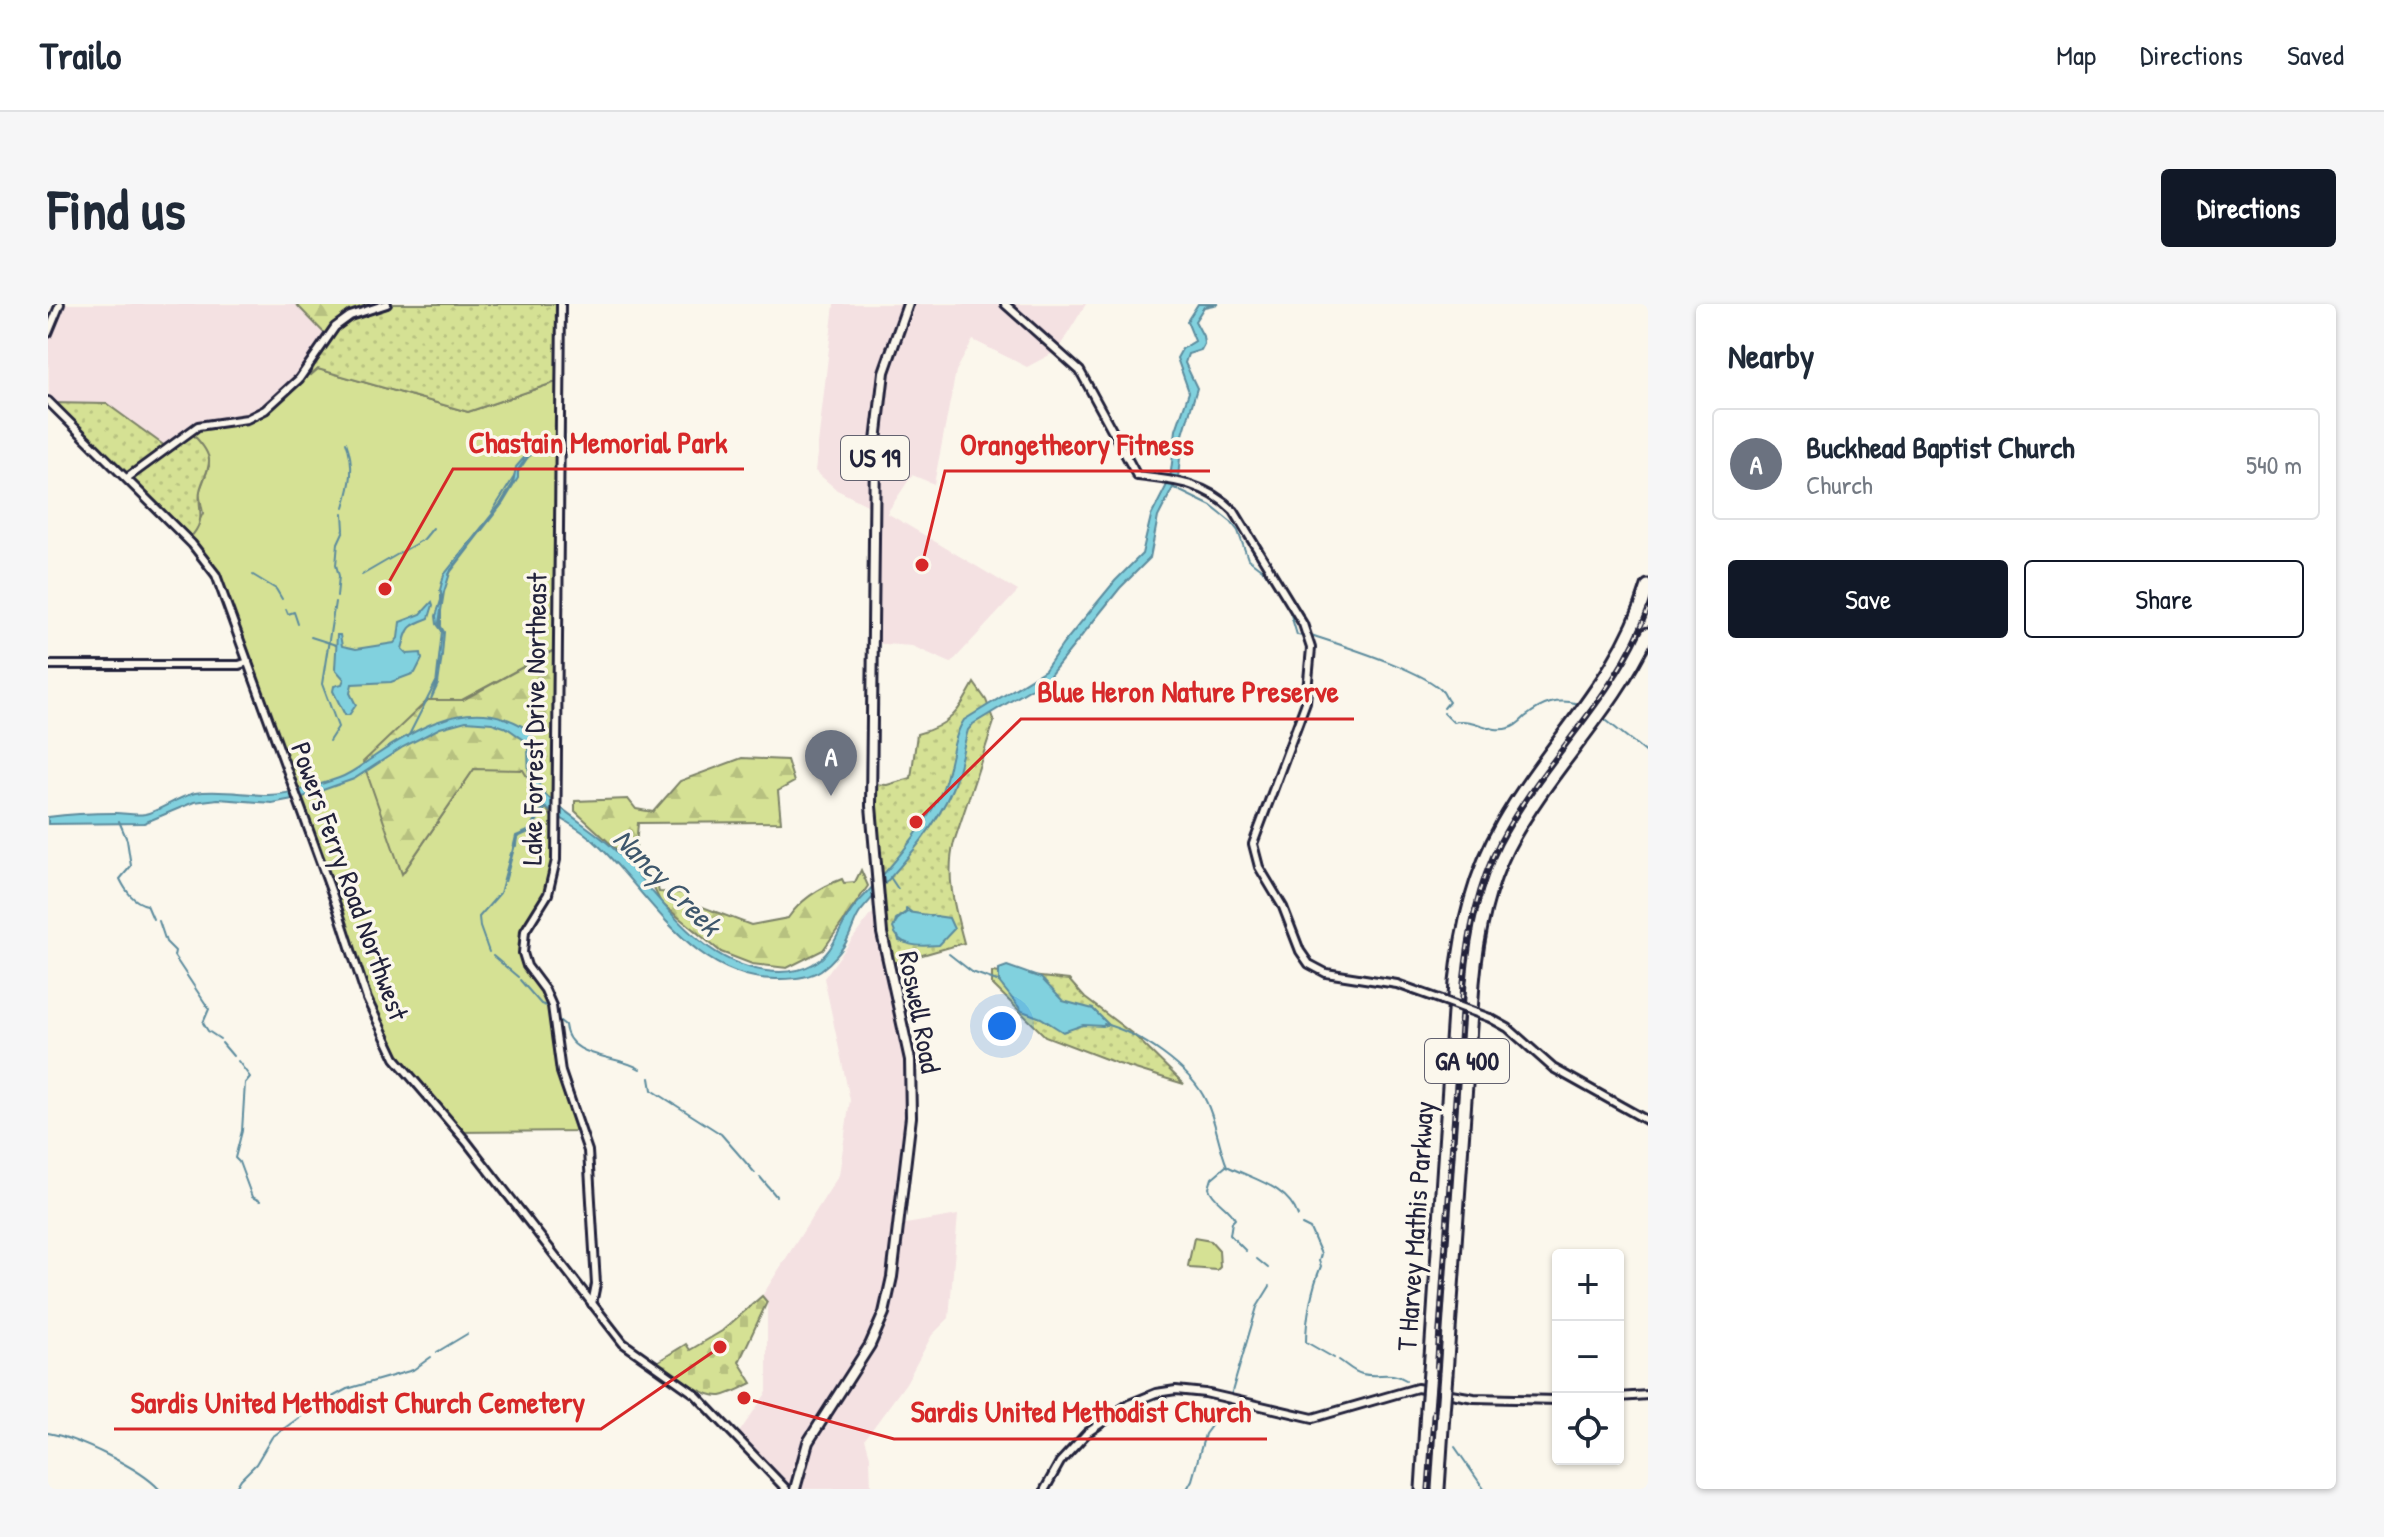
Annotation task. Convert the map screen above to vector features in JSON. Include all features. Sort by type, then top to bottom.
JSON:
[{"type":"highway","name":"T Harvey Mathis Parkway","points":[[1421,1486],[1456,982],[1463,932],[1475,883],[1510,810],[1609,673],[1632,629],[1648,586]]},
{"type":"highway","name":"T Harvey Mathis Parkway","points":[[1438,1489],[1471,1000],[1479,935],[1490,888],[1501,860],[1524,819],[1624,679],[1648,634]]},
{"type":"highway","points":[[1443,1413],[1444,1489]]},
{"type":"main road","name":"Roswell Road","points":[[795,1489],[808,1442],[878,1329],[891,1280],[911,1117],[912,1076],[877,897],[871,806],[873,485],[879,400],[888,358],[908,304]]},
{"type":"street","points":[[48,333],[60,304]]},
{"type":"street","points":[[127,478],[198,426],[247,419],[265,410],[299,379],[341,322],[359,312],[387,304]]},
{"type":"street","name":"Lake Forrest Drive Northeast","points":[[561,304],[555,866],[551,886],[525,931],[523,953],[527,966],[545,990],[552,1006],[561,1072],[588,1151],[596,1284],[592,1304]]},
{"type":"street","points":[[1005,304],[1080,371],[1137,476],[1189,483],[1210,491],[1234,512],[1303,624],[1311,648],[1310,683],[1305,709],[1254,839],[1254,854],[1259,867],[1286,913],[1302,955],[1314,967],[1332,974],[1397,984],[1490,1018],[1507,1027],[1553,1068],[1648,1121]]},
{"type":"street","name":"Powers Ferry Road Northwest","points":[[48,401],[210,565],[222,589],[367,999],[395,1058],[466,1141],[623,1343],[695,1394],[786,1489]]},
{"type":"street","points":[[48,665],[239,665],[248,662]]},
{"type":"street","points":[[1045,1489],[1060,1462],[1087,1433],[1129,1404],[1156,1393],[1183,1390],[1205,1393],[1313,1418],[1417,1388],[1474,1398],[1552,1400]]},
{"type":"street","points":[[1624,1397],[1648,1395]]},
{"type":"shaded area","points":[[58,304],[296,304],[327,336],[310,376],[284,390],[269,412],[191,432],[169,449],[49,403],[48,328]]},
{"type":"shaded area","points":[[834,304],[1086,304],[1057,351],[1027,367],[973,340],[956,371],[934,484],[912,475],[887,513],[1018,591],[951,663],[912,646],[871,643],[873,508],[837,490],[815,471]]},
{"type":"shaded area","points":[[876,912],[898,1005],[910,1082],[900,1225],[958,1215],[949,1318],[932,1335],[906,1383],[865,1439],[870,1456],[871,1489],[785,1489],[738,1434],[767,1392],[767,1302],[762,1296],[839,1175],[850,1100],[824,978],[870,915]]},
{"type":"green space","points":[[296,304],[371,304],[371,306],[327,336]]},
{"type":"green space","points":[[371,304],[560,304],[559,381],[468,412],[318,369],[310,376],[324,341],[336,325]]},
{"type":"green space","points":[[318,369],[468,412],[559,381],[558,648],[462,700],[428,701],[403,873],[474,769],[523,769],[555,822],[553,887],[521,939],[521,958],[547,994],[553,1012],[559,1069],[583,1131],[456,1132],[396,1062],[375,1024],[345,927],[269,731],[221,587],[190,539],[203,513],[199,493],[209,466],[208,457],[191,432],[207,424],[245,420],[269,412],[284,390]]},
{"type":"green space","points":[[49,403],[107,404],[169,449],[191,432],[202,445],[209,463],[200,491],[200,520],[189,539]]},
{"type":"green space","points":[[558,648],[555,822],[523,770],[474,769],[402,874],[363,762],[428,700],[463,700]]},
{"type":"green space","points":[[974,683],[986,700],[994,722],[951,855],[952,893],[964,943],[891,964],[884,933],[873,784],[887,785],[911,778],[917,734],[946,722]]},
{"type":"green space","points":[[742,758],[787,760],[794,782],[778,791],[781,822],[638,823],[635,858],[653,867],[659,892],[687,893],[689,902],[751,925],[788,918],[812,894],[842,879],[844,883],[855,882],[861,870],[868,886],[823,950],[787,968],[752,964],[721,952],[661,903],[650,880],[575,811],[575,801],[628,799],[636,809],[653,812],[680,781]]},
{"type":"green space","points":[[992,972],[1069,980],[1085,998],[1134,1035],[1184,1084],[1045,1036],[992,984]]},
{"type":"green space","points":[[1194,1238],[1211,1241],[1219,1250],[1220,1267],[1217,1270],[1188,1266]]},
{"type":"green space","points":[[762,1296],[767,1302],[739,1362],[752,1383],[729,1394],[714,1396],[688,1384],[657,1362],[686,1344],[690,1350],[722,1331]]},
{"type":"water","points":[[1198,304],[1218,304],[1204,307],[1195,321],[1204,344],[1201,350],[1188,354],[1185,363],[1197,388],[1182,438],[1178,478],[1158,517],[1150,558],[1120,588],[1047,679],[968,730],[955,782],[934,823],[861,911],[840,952],[816,973],[801,978],[780,979],[750,976],[723,966],[698,951],[590,838],[546,808],[529,832],[517,837],[505,882],[516,836],[528,831],[544,807],[529,785],[528,747],[524,740],[507,728],[492,723],[466,721],[440,728],[403,747],[354,779],[303,797],[272,803],[218,799],[194,802],[144,823],[48,824],[48,817],[65,815],[145,814],[195,793],[268,795],[304,789],[349,774],[404,737],[436,722],[470,714],[487,714],[504,718],[529,732],[536,749],[536,769],[542,791],[613,848],[699,940],[741,965],[778,972],[808,967],[827,952],[850,913],[901,853],[932,810],[944,786],[956,738],[964,720],[1045,670],[1115,581],[1142,554],[1151,516],[1170,479],[1176,430],[1189,392],[1177,358],[1182,349],[1195,341],[1187,321]]},
{"type":"water","points":[[535,445],[537,449],[518,470],[518,478],[503,503],[451,570],[439,623],[444,632],[438,684],[431,699],[436,685],[442,631],[436,616],[444,575],[501,503],[513,483],[516,467]]},
{"type":"water","points":[[432,602],[429,618],[410,628],[402,649],[407,654],[421,653],[422,659],[415,673],[391,682],[352,684],[350,693],[356,705],[349,715],[345,715],[333,691],[334,686],[342,684],[344,679],[335,669],[337,635],[340,635],[342,646],[356,649],[394,643],[398,638],[400,622],[421,614]]},
{"type":"water","points":[[907,912],[949,918],[954,929],[939,945],[906,943],[900,940],[893,928]]},
{"type":"water","points":[[1007,966],[1041,978],[1063,1001],[1093,1009],[1108,1024],[1083,1025],[1063,1032],[1041,1018],[1022,1011],[999,982],[999,969]]},
{"type":"waterway","points":[[534,449],[543,437]]},
{"type":"waterway","points":[[344,507],[351,475],[346,442]]},
{"type":"waterway","points":[[518,472],[528,457]]},
{"type":"waterway","points":[[492,512],[514,477]]},
{"type":"waterway","points":[[1174,488],[1211,506],[1231,522],[1238,531],[1248,559],[1265,572],[1288,605],[1297,635],[1303,636]]},
{"type":"waterway","points":[[337,596],[339,576],[336,565],[338,543],[344,530],[343,513]]},
{"type":"waterway","points":[[362,575],[424,539],[433,528]]},
{"type":"waterway","points":[[449,574],[469,548]]},
{"type":"waterway","points":[[253,575],[276,589],[282,599]]},
{"type":"waterway","points":[[441,591],[441,605]]},
{"type":"waterway","points":[[329,741],[338,727],[322,684],[335,602]]},
{"type":"waterway","points":[[286,609],[288,614],[294,612],[298,624]]},
{"type":"waterway","points":[[441,611],[441,625]]},
{"type":"waterway","points":[[1311,635],[1381,659],[1434,684],[1449,702],[1444,708]]},
{"type":"waterway","points":[[311,637],[336,645]]},
{"type":"waterway","points":[[439,672],[441,659]]},
{"type":"waterway","points":[[408,737],[436,682]]},
{"type":"waterway","points":[[1444,713],[1453,722],[1502,729],[1513,726],[1550,703],[1579,704]]},
{"type":"waterway","points":[[1602,717],[1648,754]]},
{"type":"waterway","points":[[516,846],[517,837],[532,830],[543,807]]},
{"type":"waterway","points":[[119,821],[127,840],[131,866],[120,879],[130,895],[147,905],[153,919]]},
{"type":"waterway","points":[[489,952],[479,917],[500,893],[511,853]]},
{"type":"waterway","points":[[890,877],[898,889]]},
{"type":"waterway","points":[[895,926],[896,919],[906,912],[906,908],[911,912]]},
{"type":"waterway","points":[[159,921],[166,942],[175,951],[174,956],[209,1009],[203,1023],[220,1039]]},
{"type":"waterway","points":[[898,936],[899,941],[907,943]]},
{"type":"waterway","points":[[949,954],[972,972],[1000,982]]},
{"type":"waterway","points":[[493,956],[518,977]]},
{"type":"waterway","points":[[520,980],[541,1004],[549,1007]]},
{"type":"waterway","points":[[560,1021],[575,1045],[640,1069]]},
{"type":"waterway","points":[[1104,1024],[1148,1044],[1189,1076],[1209,1109],[1227,1166],[1278,1190],[1298,1216]]},
{"type":"waterway","points":[[222,1043],[233,1056]]},
{"type":"waterway","points":[[238,1061],[250,1077],[245,1083],[242,1131],[235,1158],[252,1197],[260,1201]]},
{"type":"waterway","points":[[650,1078],[652,1090],[721,1134],[755,1173]]},
{"type":"waterway","points":[[1226,1166],[1212,1178],[1209,1188],[1235,1219],[1230,1235],[1246,1251]]},
{"type":"waterway","points":[[760,1177],[776,1196]]},
{"type":"waterway","points":[[1302,1225],[1310,1229],[1321,1254],[1321,1266],[1308,1313],[1306,1342],[1334,1358]]},
{"type":"waterway","points":[[1257,1259],[1268,1268]]},
{"type":"waterway","points":[[1231,1395],[1257,1307],[1270,1286]]},
{"type":"waterway","points":[[437,1352],[467,1334]]},
{"type":"waterway","points":[[235,1489],[256,1464],[272,1437],[314,1407],[347,1389],[413,1370],[431,1357]]},
{"type":"waterway","points":[[1339,1360],[1362,1374],[1395,1375],[1406,1380]]},
{"type":"waterway","points":[[1187,1489],[1205,1434],[1228,1403]]},
{"type":"waterway","points":[[48,1433],[107,1455],[138,1472],[159,1489]]},
{"type":"waterway","points":[[1455,1447],[1484,1489]]},
{"type":"railway","points":[[1428,1489],[1463,983],[1475,910],[1492,858],[1517,811],[1617,671],[1648,609]]},
{"type":"place","name":"Orangetheory Fitness","points":[[922,565]]},
{"type":"place","name":"Chastain Memorial Park","points":[[385,589]]},
{"type":"place","name":"Buckhead Baptist Church","points":[[831,796]]},
{"type":"place","name":"Blue Heron Nature Preserve","points":[[916,822]]},
{"type":"place","name":"Sardis United Methodist Church Cemetery","points":[[720,1347]]},
{"type":"place","name":"Sardis United Methodist Church","points":[[744,1398]]},
{"type":"water label","name":"Nancy Creek","points":[[667,882]]}]
